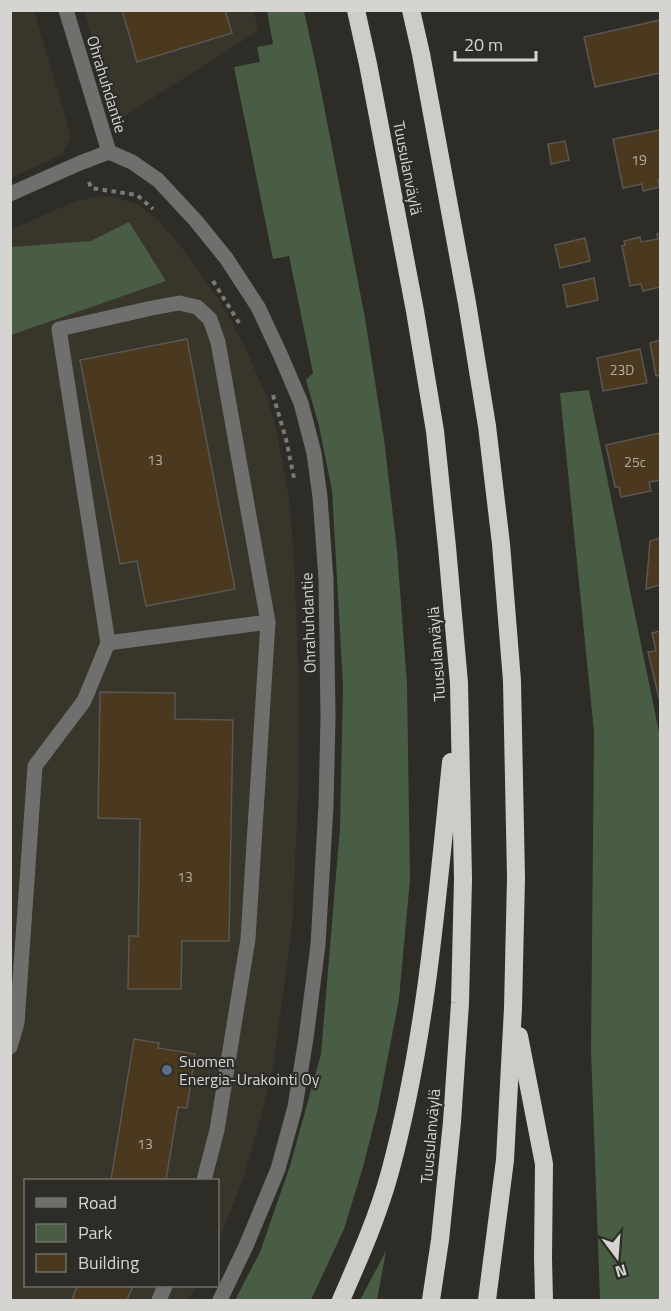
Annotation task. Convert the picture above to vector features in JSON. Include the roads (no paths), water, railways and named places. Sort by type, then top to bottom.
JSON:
[{"type":"highway","name":"Tuusulanväylä","points":[[356,10],[415,311],[435,431],[459,683],[463,879],[460,1003],[452,1122],[432,1300]]},
{"type":"highway","name":"Tuusulanväylä","points":[[411,10],[421,54],[488,426],[501,544],[512,704],[516,878],[513,1008],[505,1160],[487,1300]]},
{"type":"highway","points":[[341,1300],[367,1239],[389,1174],[412,1071],[424,1000],[439,879],[459,683]]},
{"type":"highway","points":[[513,1008],[544,1164],[544,1300]]},
{"type":"street","name":"Ohrahuhdantie","points":[[66,10],[109,152],[132,162],[166,188],[226,258],[258,307],[301,403],[314,453],[320,497],[326,579],[328,718],[326,805],[318,945],[295,1107],[278,1169],[246,1246],[220,1300]]},
{"type":"street","points":[[10,195],[109,152]]},
{"type":"street","points":[[10,1047],[17,1023],[35,766],[84,701],[108,643],[59,329],[179,303],[197,307],[210,319],[218,342],[268,622],[248,939],[218,1130],[204,1179]]},
{"type":"street","points":[[108,643],[268,622]]},
{"type":"place","name":"Suomen Energia-Urakointi Oy","points":[[167,1070]]}]
